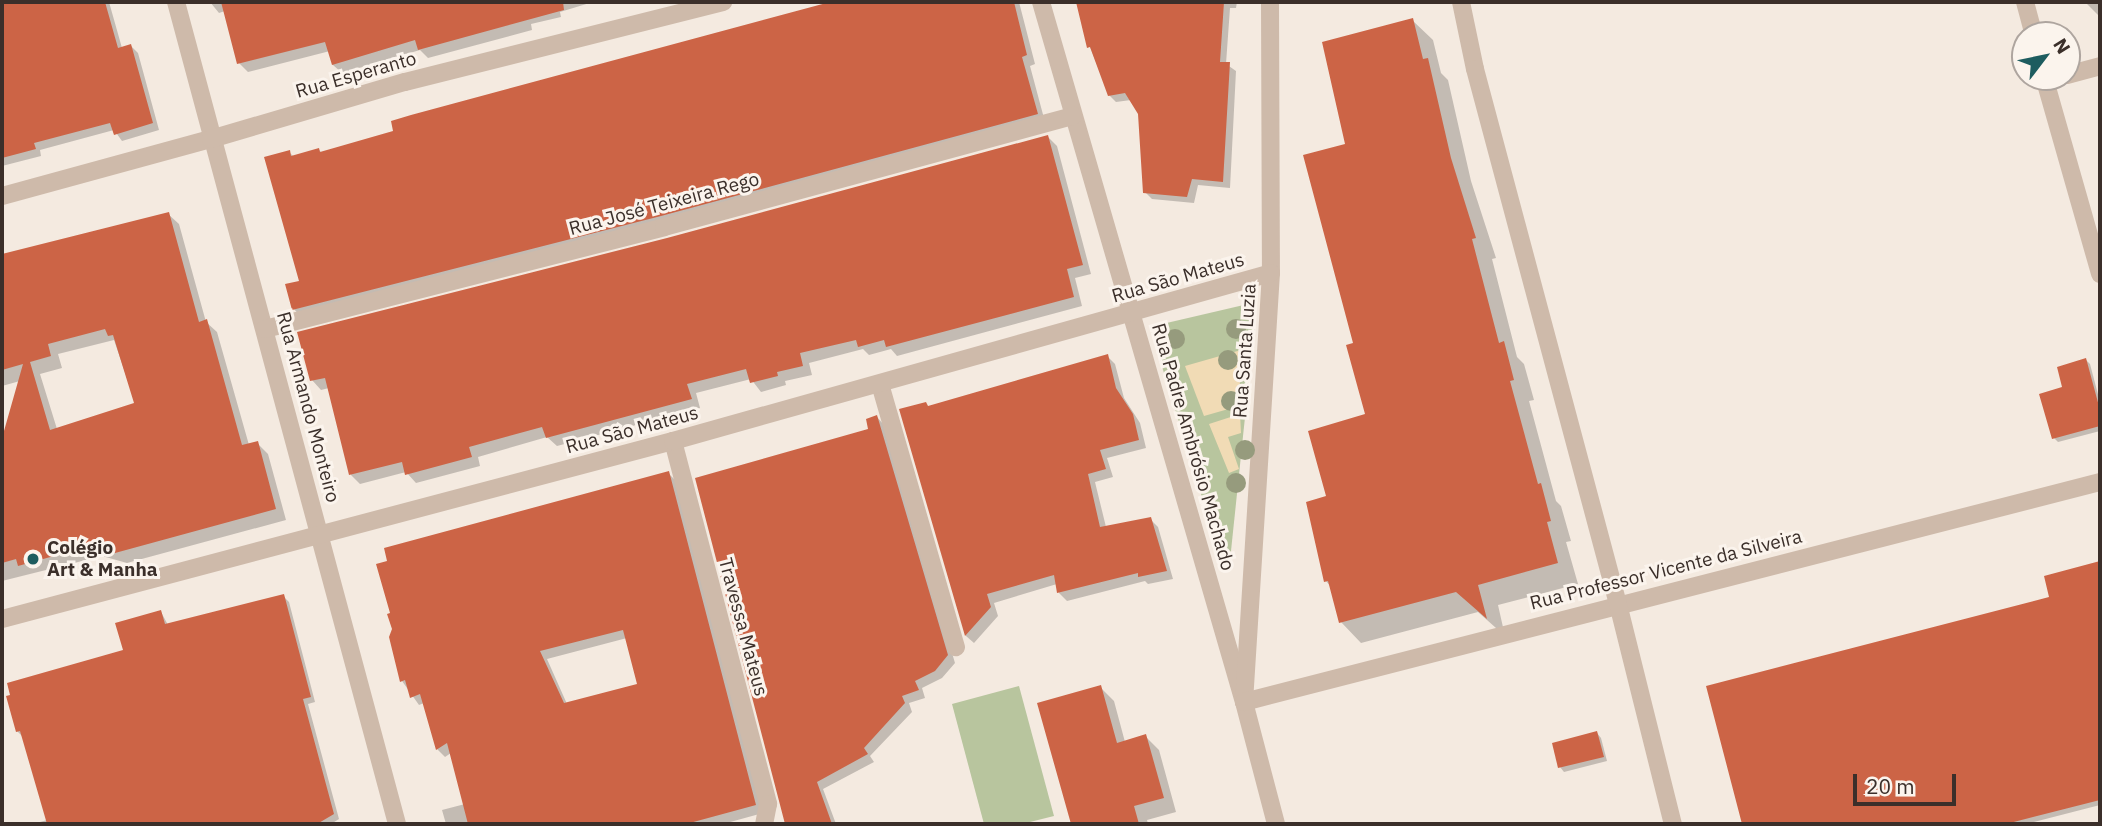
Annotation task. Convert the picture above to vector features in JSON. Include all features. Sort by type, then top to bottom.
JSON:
[{"type":"street","name":"Rua Armando Monteiro","points":[[176,2],[397,824]]},
{"type":"street","name":"Rua Esperanto","points":[[2,196],[405,82],[723,2]]},
{"type":"street","name":"Rua Padre Ambrósio Machado","points":[[1041,2],[1244,702],[1276,824]]},
{"type":"street","name":"Rua Santa Luzia","points":[[1244,702],[1270,273],[1270,2]]},
{"type":"street","points":[[1461,2],[1475,69],[1618,604],[1673,824]]},
{"type":"street","points":[[2025,2],[2030,21]]},
{"type":"street","points":[[2081,71],[2100,66]]},
{"type":"street","points":[[2052,91],[2100,274]]},
{"type":"street","name":"Rua José Teixeira Rego","points":[[265,329],[664,227],[1073,116]]},
{"type":"street","name":"Rua São Mateus","points":[[2,619],[673,441],[1270,273]]},
{"type":"street","points":[[880,384],[956,647]]},
{"type":"street","name":"Travessa Mateus","points":[[673,441],[768,804],[764,824]]},
{"type":"street","name":"Rua Professor Vicente da Silveira","points":[[1244,702],[2100,482]]},
{"type":"green space","points":[[1248,304],[1256,312],[1231,551],[1224,555],[1219,553],[1153,337],[1158,325]]},
{"type":"green space","points":[[1019,686],[1054,816],[1022,824],[984,824],[952,704]]},
{"type":"sand","points":[[1241,350],[1239,406],[1204,416],[1185,366]]},
{"type":"sand","points":[[1240,414],[1241,433],[1228,437],[1239,469],[1229,473],[1209,424]]},
{"type":"building","points":[[2,2],[105,2],[118,48],[131,44],[153,123],[114,135],[110,123],[34,143],[36,149],[2,158]]},
{"type":"building","points":[[221,2],[563,2],[564,10],[418,50],[415,40],[332,65],[325,42],[237,64]]},
{"type":"building","points":[[830,2],[1014,2],[1027,55],[1022,57],[1038,114],[661,216],[292,310],[285,284],[299,281],[264,157],[290,150],[291,156],[319,148],[320,152],[393,131],[391,121],[411,115]]},
{"type":"building","points":[[1076,2],[1224,2],[1220,62],[1230,62],[1223,182],[1192,179],[1187,197],[1143,193],[1138,114],[1125,93],[1108,96],[1090,47],[1087,48]]},
{"type":"building","points":[[1413,18],[1423,59],[1428,58],[1451,158],[1476,238],[1472,239],[1499,343],[1504,341],[1514,380],[1510,381],[1538,484],[1541,483],[1551,521],[1547,522],[1558,563],[1478,585],[1487,619],[1456,592],[1339,623],[1328,581],[1324,582],[1306,502],[1326,496],[1308,431],[1365,414],[1346,345],[1353,343],[1303,155],[1345,144],[1322,42]]},
{"type":"building","points":[[1048,135],[1083,265],[1067,269],[1074,297],[886,347],[884,340],[858,347],[856,340],[800,353],[803,366],[777,372],[778,376],[750,383],[746,369],[687,384],[692,399],[546,438],[542,427],[469,447],[472,457],[405,475],[402,462],[349,475],[325,378],[310,381],[297,332],[667,238]]},
{"type":"building","points":[[169,212],[199,322],[207,319],[242,445],[258,441],[276,509],[115,553],[90,546],[18,566],[16,559],[2,563],[2,438],[23,364],[2,370],[2,254]],"holes":[[[105,329],[108,336],[113,335],[134,403],[50,430],[30,362],[51,356],[48,344]]]},
{"type":"building","points":[[1108,354],[1116,388],[1133,414],[1139,440],[1100,450],[1106,469],[1088,474],[1100,527],[1151,517],[1167,571],[1138,577],[1138,573],[1057,593],[1054,575],[987,594],[991,607],[965,636],[899,409],[926,402],[928,406]]},
{"type":"building","points":[[2086,358],[2100,410],[2100,426],[2052,439],[2039,394],[2062,387],[2057,367]]},
{"type":"building","points":[[877,415],[948,655],[935,671],[915,681],[919,690],[902,696],[905,703],[864,748],[868,754],[817,782],[832,824],[785,824],[695,478],[868,429],[866,419]]},
{"type":"building","points":[[669,471],[756,805],[686,824],[468,824],[447,743],[436,750],[420,694],[410,698],[405,680],[400,682],[389,637],[392,629],[387,614],[390,613],[376,564],[387,561],[384,548]],"holes":[[[623,630],[637,684],[564,703],[540,651]]]},
{"type":"building","points":[[2100,561],[2100,800],[2006,824],[1742,824],[1706,686],[2049,597],[2044,576]]},
{"type":"building","points":[[284,594],[311,697],[303,699],[334,814],[317,824],[47,824],[20,731],[16,732],[6,696],[10,695],[7,683],[123,650],[115,623],[161,610],[165,624]]},
{"type":"building","points":[[1101,685],[1117,743],[1146,734],[1164,798],[1134,806],[1139,824],[1071,824],[1037,703]]},
{"type":"building","points":[[1597,731],[1604,757],[1558,768],[1552,743]]},
{"type":"place","name":"Colégio Art & Manha","points":[[33,559]]}]
